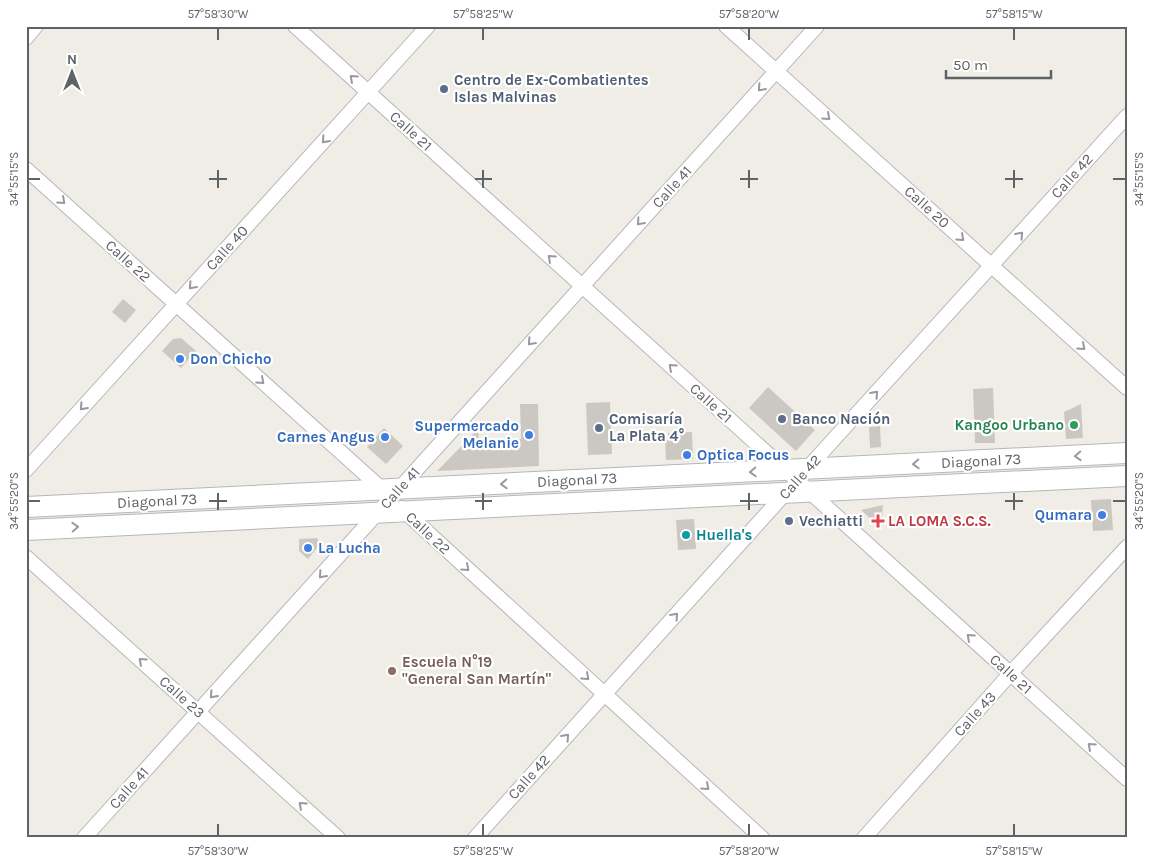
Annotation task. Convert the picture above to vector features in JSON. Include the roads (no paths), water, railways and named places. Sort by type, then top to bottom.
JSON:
[{"type":"main road","name":"Diagonal 73","points":[[797,481],[1127,453]]},
{"type":"main road","name":"Diagonal 73","points":[[26,507],[391,500],[797,481],[1127,476]]},
{"type":"main road","name":"Diagonal 73","points":[[26,530],[391,500]]},
{"type":"street","points":[[26,38],[36,26]]},
{"type":"street","name":"Calle 21","points":[[295,26],[1127,779]]},
{"type":"street","name":"Calle 40","points":[[26,470],[428,26]]},
{"type":"street","name":"Calle 20","points":[[726,26],[1127,388]]},
{"type":"street","name":"Calle 41","points":[[84,838],[817,26]]},
{"type":"street","name":"Calle 42","points":[[475,838],[1127,116]]},
{"type":"street","name":"Calle 22","points":[[26,169],[762,838]]},
{"type":"street","name":"Calle 43","points":[[864,838],[1010,674],[1127,547]]},
{"type":"street","name":"Calle 23","points":[[26,557],[338,838]]},
{"type":"place","name":"Centro de Ex-Combatientes Islas Malvinas","points":[[444,89]]},
{"type":"place","name":"Don Chicho","points":[[180,359]]},
{"type":"place","name":"Banco Nación","points":[[782,419]]},
{"type":"place","name":"Kangoo Urbano","points":[[1074,425]]},
{"type":"place","name":"Comisaría La Plata 4°","points":[[599,428]]},
{"type":"place","name":"Supermercado Melanie","points":[[529,435]]},
{"type":"place","name":"Carnes Angus","points":[[385,437]]},
{"type":"place","name":"Optica Focus","points":[[687,455]]},
{"type":"place","name":"Qumara","points":[[1102,515]]},
{"type":"place","name":"Vechiatti","points":[[789,521]]},
{"type":"place","name":"LA LOMA S.C.S.","points":[[878,521]]},
{"type":"place","name":"Huella's","points":[[686,535]]},
{"type":"place","name":"La Lucha","points":[[308,548]]},
{"type":"place","name":"Escuela N°19 \"General San Martín\"","points":[[392,671]]}]
